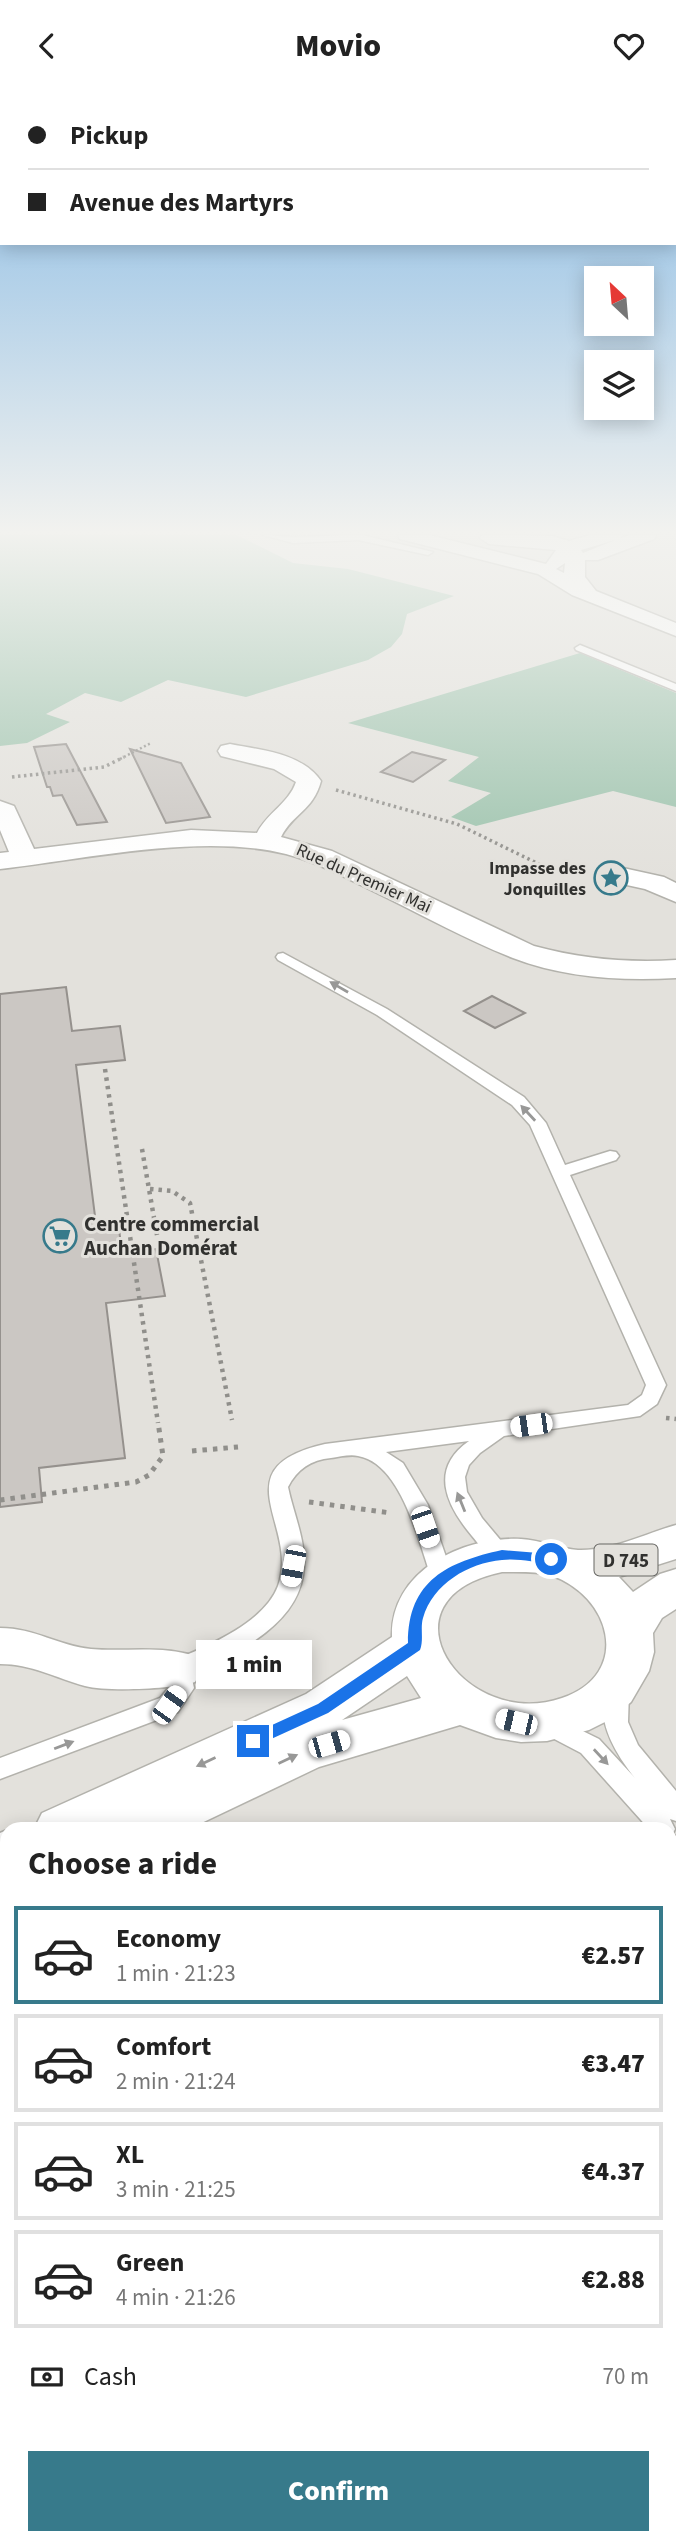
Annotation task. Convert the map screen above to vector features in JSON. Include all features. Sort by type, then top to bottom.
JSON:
[{"type":"street","points":[[230,751],[287,766],[302,773],[309,781],[304,797],[275,823],[265,842]]},
{"type":"street","points":[[0,809],[5,811],[13,860]]},
{"type":"street","name":"Rue du Premier Mai","points":[[13,860],[191,838],[222,837],[290,845],[322,857],[524,952],[562,963],[602,969],[676,969]]},
{"type":"street","points":[[614,874],[654,883],[676,894]]},
{"type":"street","name":"D 745","points":[[573,1567],[609,1565],[641,1557],[676,1541]]},
{"type":"street","points":[[502,1555],[551,1559],[573,1567],[600,1583],[619,1605],[630,1630],[632,1649],[628,1668],[618,1685],[587,1710],[544,1722],[516,1722],[488,1716],[463,1705],[440,1688],[424,1668],[415,1646],[415,1620],[424,1597],[442,1577],[470,1562],[502,1555]]},
{"type":"street","name":"D 745","points":[[630,1630],[646,1606],[676,1586]]},
{"type":"street","points":[[0,1646],[21,1646],[88,1668],[178,1669]]},
{"type":"street","points":[[74,1822],[323,1709],[415,1646]]},
{"type":"street","points":[[153,1822],[306,1751],[463,1705]]},
{"type":"lane","points":[[584,649],[676,688]]},
{"type":"lane","points":[[0,1769],[169,1705],[183,1688],[178,1669],[228,1647],[255,1630],[289,1588],[293,1566],[277,1487],[282,1475],[293,1465],[318,1450],[363,1448],[633,1411],[650,1399],[656,1385],[538,1123],[518,1101],[382,1012],[283,957]]},
{"type":"lane","points":[[560,1173],[610,1156]]},
{"type":"lane","points":[[502,1555],[466,1516],[455,1487],[457,1463],[475,1444],[506,1428]]},
{"type":"lane","points":[[363,1448],[396,1468],[417,1505],[442,1577]]},
{"type":"lane","points":[[618,1685],[615,1722],[628,1751],[676,1811]]},
{"type":"lane","points":[[544,1722],[590,1746],[659,1822]]},
{"type":"path","points":[[12,777],[104,767],[151,743]]},
{"type":"path","points":[[309,785],[362,796],[457,824],[547,868],[614,874]]},
{"type":"path","points":[[0,1500],[136,1482],[149,1475],[163,1456],[105,1069]]},
{"type":"path","points":[[142,1149],[157,1235]]},
{"type":"path","points":[[150,1189],[160,1188],[181,1194],[190,1203],[232,1420]]},
{"type":"path","points":[[665,1418],[676,1419]]},
{"type":"path","points":[[191,1451],[238,1447]]},
{"type":"path","points":[[303,1501],[402,1514]]},
{"type":"green space","points":[[0,649],[387,649],[368,660],[246,697],[168,680],[121,702],[85,693],[46,714],[70,722],[27,743],[0,746]]},
{"type":"green space","points":[[580,653],[676,693],[676,807],[613,791],[476,826],[451,817],[491,793],[448,781],[479,757],[348,723]]},
{"type":"building","points":[[66,744],[107,822],[77,825],[62,795],[53,796],[50,787],[47,787],[34,747]]},
{"type":"building","points":[[130,749],[181,763],[210,817],[166,823]]},
{"type":"building","points":[[412,752],[445,760],[413,782],[381,772]]},
{"type":"building","name":"Centre commercial Auchan Domérat","points":[[66,987],[72,1031],[120,1026],[125,1060],[76,1065],[96,1224],[118,1221],[122,1253],[156,1249],[165,1296],[106,1303],[125,1458],[39,1468],[42,1502],[0,1507],[0,994]]},
{"type":"building","points":[[492,996],[525,1013],[495,1028],[464,1011]]},
{"type":"place","name":"Impasse des Jonquilles","points":[[611,878]]},
{"type":"place","name":"Centre commercial Auchan Domérat","points":[[60,1236]]},
{"type":"route","points":[[253,1741],[323,1709],[415,1646],[415,1620],[424,1597],[442,1577],[470,1562],[502,1555],[551,1559]]}]
